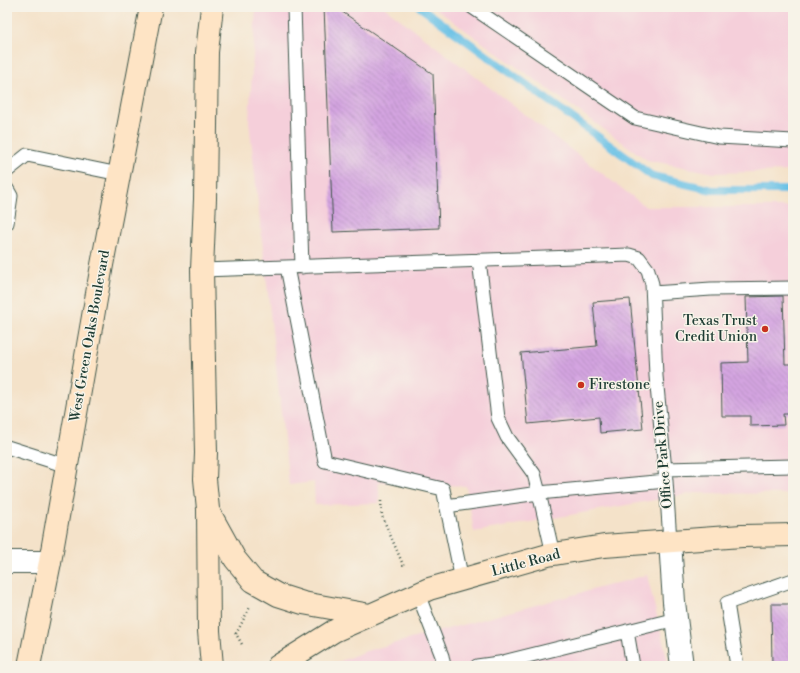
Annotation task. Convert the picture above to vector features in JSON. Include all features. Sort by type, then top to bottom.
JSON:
[{"type":"main road","name":"West Green Oaks Boulevard","points":[[29,666],[50,562],[119,174],[151,7]]},
{"type":"main road","points":[[212,7],[207,52],[205,199],[202,270],[205,479],[208,509],[209,631],[212,666]]},
{"type":"main road","points":[[208,509],[235,559],[254,582],[278,595],[303,603],[370,615]]},
{"type":"main road","name":"Little Road","points":[[278,666],[334,631],[418,594],[552,554],[604,546],[742,536],[793,534]]},
{"type":"street","name":"Office Park Drive","points":[[670,541],[674,602],[682,666]]},
{"type":"street","points":[[7,562],[50,562]]},
{"type":"lane","points":[[294,7],[302,267]]},
{"type":"lane","points":[[472,7],[635,118],[719,137],[793,142]]},
{"type":"lane","points":[[7,171],[27,155],[119,174]]},
{"type":"lane","points":[[7,189],[11,196],[7,223]]},
{"type":"lane","name":"Office Park Drive","points":[[479,260],[629,255],[639,258],[648,270],[653,293],[656,376],[666,475],[670,541]]},
{"type":"lane","points":[[202,270],[479,260],[498,418],[507,437],[534,474],[540,493],[552,554]]},
{"type":"lane","points":[[286,267],[325,461],[443,489],[462,580]]},
{"type":"lane","points":[[653,293],[711,289],[793,288]]},
{"type":"lane","points":[[7,447],[66,466]]},
{"type":"lane","points":[[446,506],[666,475],[793,466]]},
{"type":"lane","points":[[737,666],[727,603],[793,580]]},
{"type":"lane","points":[[418,594],[442,656],[444,666]]},
{"type":"lane","points":[[477,666],[521,662],[627,631],[676,619]]},
{"type":"lane","points":[[627,631],[633,666]]},
{"type":"path","points":[[382,500],[382,516],[404,567]]},
{"type":"path","points":[[236,634],[253,602]]},
{"type":"path","points":[[232,633],[236,634],[243,646]]},
{"type":"shaded area","points":[[256,7],[384,7],[646,207],[793,207],[793,494],[694,493],[474,532],[466,486],[379,482],[379,503],[315,505],[314,482],[289,485],[249,121]]},
{"type":"shaded area","points":[[433,7],[793,7],[793,171],[714,173],[647,160]]},
{"type":"shaded area","points":[[647,575],[669,666],[328,666],[366,651]]},
{"type":"building","points":[[324,7],[335,7],[433,74],[439,228],[333,232]]},
{"type":"building","name":"Texas Trust Credit Union","points":[[783,296],[785,364],[793,364],[793,414],[783,414],[784,425],[750,426],[750,416],[722,416],[721,363],[748,362],[746,297]]},
{"type":"building","name":"Firestone","points":[[630,299],[643,429],[600,433],[599,417],[528,424],[521,353],[597,346],[593,302]]},
{"type":"building","points":[[771,604],[793,604],[793,666],[772,666]]},
{"type":"waterway","points":[[420,7],[652,176],[712,190],[793,190]]},
{"type":"place","name":"Texas Trust Credit Union","points":[[765,329]]},
{"type":"place","name":"Firestone","points":[[581,385]]}]
